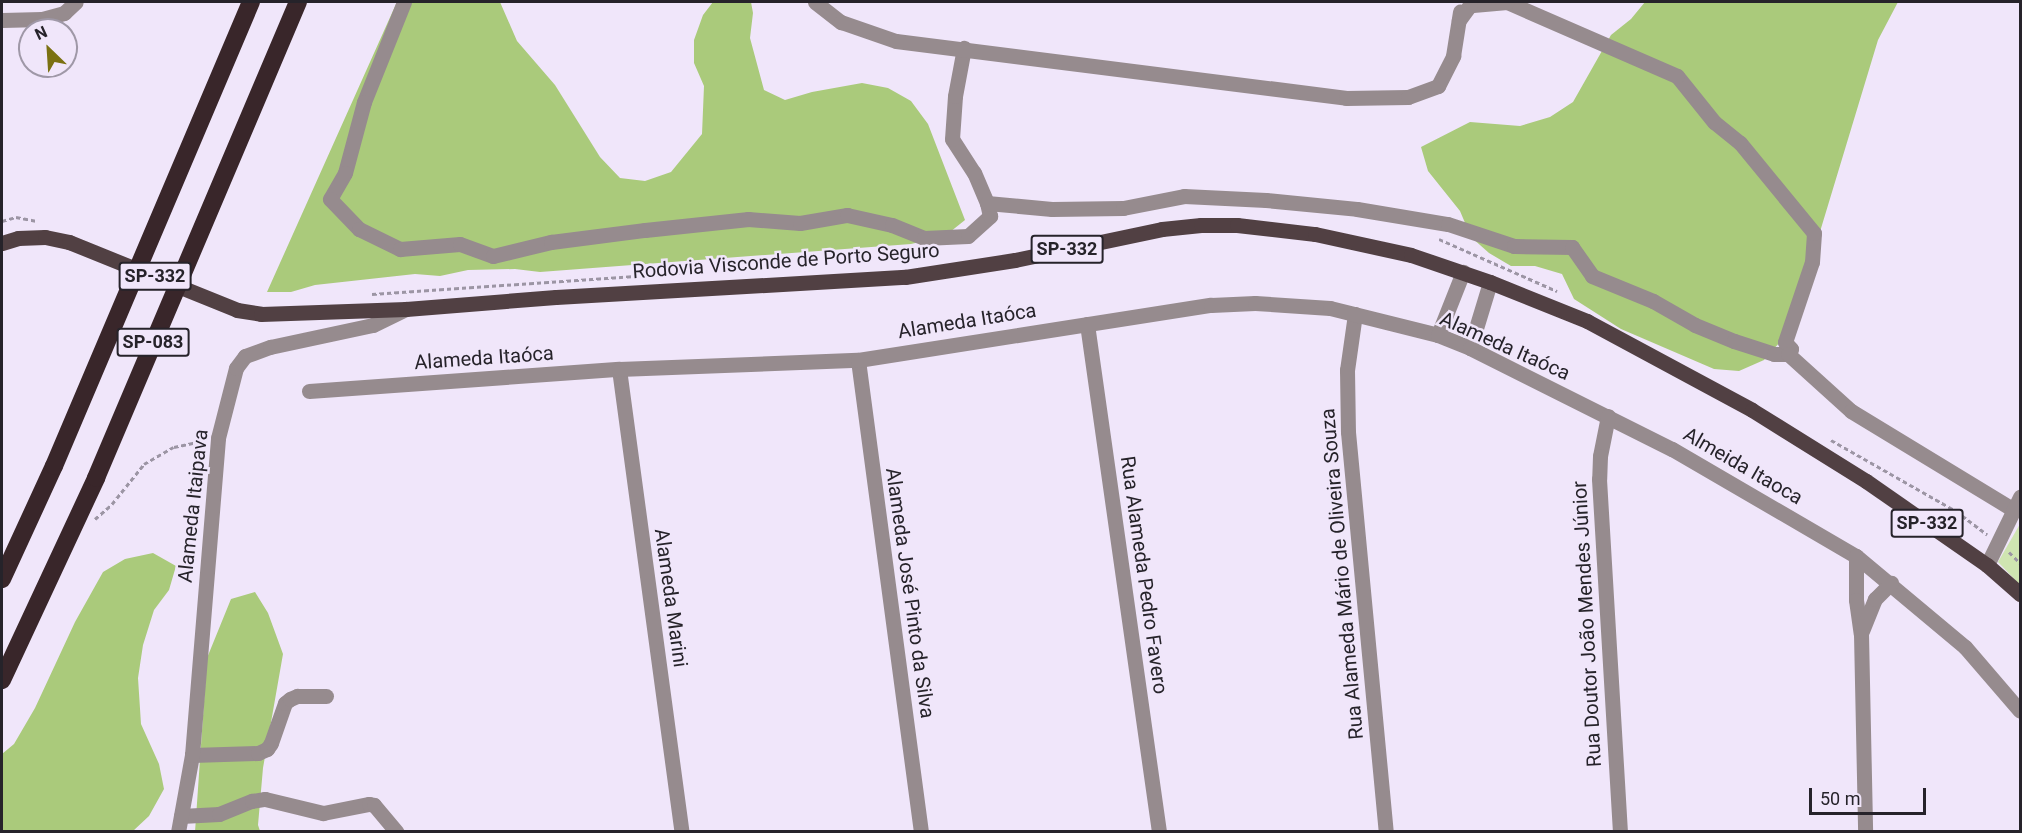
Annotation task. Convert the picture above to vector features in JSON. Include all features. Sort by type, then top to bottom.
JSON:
[{"type":"highway","name":"SP-083","points":[[2,579],[54,466],[251,2]]},
{"type":"highway","name":"SP-083","points":[[2,680],[96,478],[298,2]]},
{"type":"main road","name":"Rodovia Visconde de Porto Seguro","points":[[2,243],[18,238],[45,237],[96,251],[237,310],[261,314],[406,309],[556,297],[905,277],[1015,260],[1162,229],[1201,225],[1237,225],[1315,234],[1411,255],[1490,282],[1587,321],[1752,410],[1866,481],[1987,565],[2020,594]]},
{"type":"street","points":[[2,20],[42,19],[64,13],[75,2]]},
{"type":"street","points":[[404,2],[364,102],[345,173],[330,199],[360,229],[400,249],[460,244],[493,256],[551,242],[657,229],[748,219],[800,223],[847,215],[892,225],[924,237],[968,236],[990,216],[974,173],[952,139],[955,96],[964,48]]},
{"type":"street","points":[[815,2],[841,22],[896,41],[1346,98],[1408,97],[1438,86],[1453,56],[1462,2]]},
{"type":"street","points":[[1459,20],[1470,5],[1507,2],[1677,76],[1714,122],[1740,143],[1814,233],[1812,262],[1785,342],[1791,349],[1788,354]]},
{"type":"street","points":[[987,203],[1052,209],[1123,208],[1184,196],[1266,200],[1358,208],[1448,224],[1514,246],[1572,247],[1592,276],[1653,301],[1695,325],[1734,341],[1774,354],[1788,354],[1851,411],[2017,503],[1987,565]]},
{"type":"street","points":[[1438,335],[1463,272]]},
{"type":"street","points":[[1470,348],[1490,282]]},
{"type":"street","name":"Alameda Itaóca","points":[[309,391],[619,369],[858,360],[1211,305],[1255,303],[1330,308],[1438,335],[1470,348],[1518,374],[1608,416]]},
{"type":"street","name":"Alameda Itaipava","points":[[178,831],[192,755],[218,438],[236,368],[245,356],[270,346],[373,325],[406,309]]},
{"type":"street","name":"Rua Alameda Mário de Oliveira Souza","points":[[1355,314],[1347,370],[1348,432],[1386,831]]},
{"type":"street","name":"Rua Alameda Pedro Favero","points":[[1087,324],[1159,831]]},
{"type":"street","name":"Alameda José Pinto da Silva","points":[[858,360],[921,831]]},
{"type":"street","name":"Alameda Marini","points":[[619,369],[682,831]]},
{"type":"street","name":"Almeida Itaoca","points":[[1608,416],[1672,449],[1856,556],[1965,647],[2020,711]]},
{"type":"street","name":"Rua Doutor João Mendes Júnior","points":[[1608,416],[1600,456],[1599,479],[1620,831]]},
{"type":"street","points":[[1856,556],[1856,600],[1861,634],[1865,831]]},
{"type":"street","points":[[1861,634],[1875,598],[1891,584]]},
{"type":"street","points":[[192,755],[258,753],[267,749],[285,703],[297,696],[326,696]]},
{"type":"street","points":[[181,816],[219,814],[252,801],[265,799],[323,813],[369,804],[374,805],[397,831]]},
{"type":"path","points":[[88,525],[112,504],[144,464],[174,447],[218,438]]},
{"type":"green space","points":[[400,2],[500,2],[517,41],[555,85],[600,157],[620,178],[645,181],[671,172],[702,134],[704,86],[694,63],[694,40],[703,15],[713,2],[751,2],[753,13],[750,38],[764,90],[785,100],[812,92],[862,83],[888,88],[911,101],[928,124],[965,220],[945,236],[911,244],[540,272],[515,269],[468,270],[440,276],[415,274],[315,285],[291,292],[267,292],[396,4]]},
{"type":"green space","points":[[1645,2],[1898,2],[1878,40],[1796,311],[1780,342],[1764,360],[1739,371],[1714,369],[1621,329],[1574,299],[1562,274],[1535,266],[1511,266],[1489,253],[1471,237],[1460,211],[1428,171],[1421,147],[1470,122],[1520,126],[1550,117],[1573,102],[1611,35],[1631,19]]},
{"type":"green space","points":[[2020,524],[2020,585],[1998,562]]},
{"type":"green space","points":[[153,553],[176,566],[169,590],[154,610],[143,645],[138,678],[141,724],[159,764],[164,789],[149,816],[133,831],[2,831],[2,754],[14,744],[35,708],[75,622],[103,572],[125,559]]},
{"type":"green space","points":[[255,592],[268,613],[283,654],[263,768],[258,825],[260,831],[195,832],[207,658],[231,599]]}]
